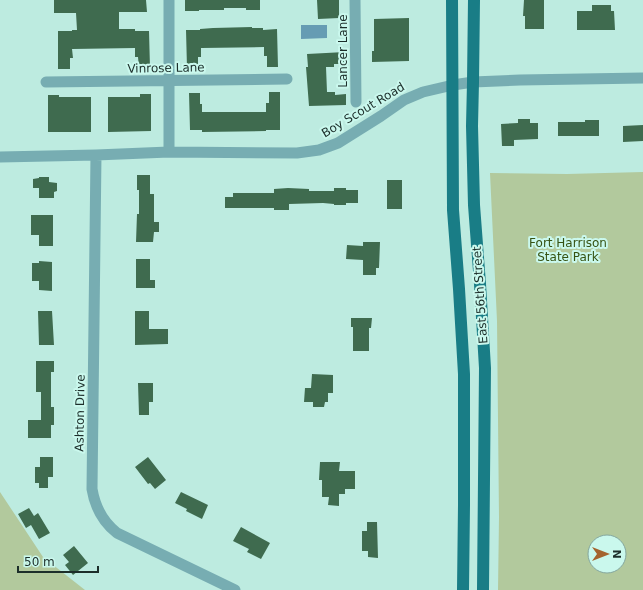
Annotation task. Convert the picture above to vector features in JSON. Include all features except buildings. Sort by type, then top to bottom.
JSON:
[{"type":"main road","name":"East 56th Street","points":[[452,0],[453,210],[464,374],[463,590]]},
{"type":"main road","name":"East 56th Street","points":[[474,0],[472,126],[474,205],[485,368],[483,590]]},
{"type":"street","points":[[169,0],[169,152]]},
{"type":"street","name":"Lancer Lane","points":[[355,0],[356,102]]},
{"type":"street","name":"Boy Scout Road","points":[[0,157],[169,152],[307,152],[326,148],[342,141],[404,100],[423,92],[453,85],[473,82],[520,80],[643,78]]},
{"type":"street","name":"Vinrose Lane","points":[[46,82],[287,79]]},
{"type":"street","name":"Ashton Drive","points":[[96,155],[92,489],[94,499],[100,514],[109,527],[117,533],[235,590]]},
{"type":"green space","name":"Fort Harrison State Park","points":[[643,172],[643,590],[498,590],[499,517],[497,321],[490,173],[567,174]]},
{"type":"green space","points":[[0,492],[43,557],[85,590],[0,590]]},
{"type":"water","points":[[301,25],[327,25],[327,38],[301,39]]}]
